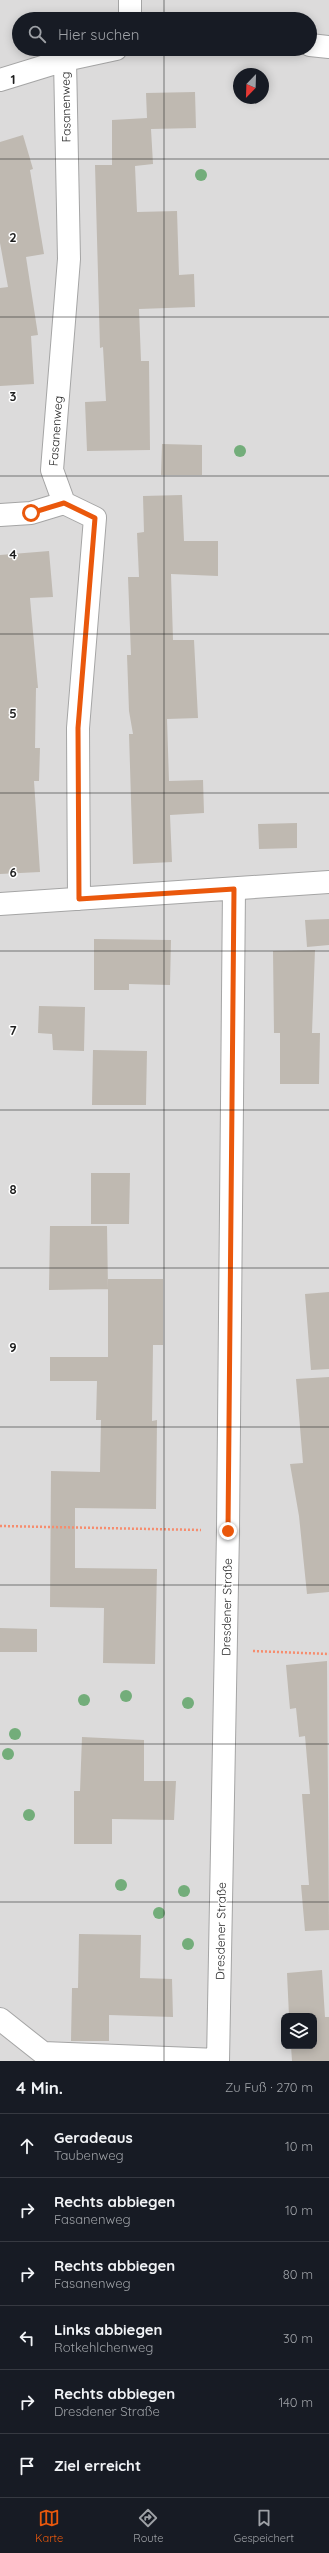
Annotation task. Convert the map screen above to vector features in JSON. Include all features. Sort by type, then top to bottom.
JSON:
[{"type":"street","points":[[130,0],[130,12]]},
{"type":"street","points":[[317,45],[329,47]]},
{"type":"street","points":[[0,80],[65,60],[84,56]]},
{"type":"street","name":"Fasanenweg","points":[[64,503],[52,470],[69,259],[65,60]]},
{"type":"street","points":[[0,515],[31,513],[64,503],[95,518],[78,728],[79,899]]},
{"type":"street","points":[[0,904],[329,882]]},
{"type":"street","name":"Dresdener Straße","points":[[218,2060],[228,1531],[234,889]]},
{"type":"street","points":[[0,2019],[43,2053],[218,2060]]},
{"type":"path","points":[[0,1526],[228,1531]]},
{"type":"path","points":[[226,1650],[329,1654]]},
{"type":"shaded area","points":[[0,0],[329,0],[329,2061],[0,2061]]},
{"type":"building","points":[[195,92],[196,128],[151,129],[153,164],[135,166],[137,212],[177,211],[179,275],[194,274],[195,307],[139,309],[141,361],[149,361],[150,450],[87,451],[85,402],[106,401],[103,347],[100,348],[95,165],[112,165],[112,120],[147,118],[146,93]]},
{"type":"building","points":[[23,135],[33,169],[30,170],[44,254],[26,257],[38,335],[31,336],[34,384],[0,386],[0,288],[8,287],[0,243],[0,142]]},
{"type":"building","points":[[162,444],[202,445],[202,475],[161,475]]},
{"type":"building","points":[[182,495],[184,541],[218,541],[218,576],[171,574],[173,640],[194,640],[198,718],[167,719],[169,781],[203,780],[204,813],[170,815],[172,862],[133,864],[129,734],[133,734],[129,711],[127,655],[131,655],[128,577],[139,577],[137,533],[144,532],[143,496]]},
{"type":"building","points":[[49,551],[53,597],[30,598],[38,688],[36,688],[35,748],[40,748],[39,781],[34,781],[40,872],[0,874],[0,555]]},
{"type":"building","points":[[297,823],[297,848],[259,849],[258,824]]},
{"type":"building","points":[[329,919],[329,945],[307,947],[305,920]]},
{"type":"building","points":[[94,939],[171,940],[170,985],[129,984],[129,990],[94,990]]},
{"type":"building","points":[[315,950],[312,1033],[320,1033],[319,1084],[280,1084],[280,1033],[274,1033],[273,951]]},
{"type":"building","points":[[39,1006],[85,1007],[84,1051],[53,1050],[52,1034],[38,1033]]},
{"type":"building","points":[[93,1050],[147,1051],[146,1105],[92,1105]]},
{"type":"building","points":[[91,1173],[130,1173],[129,1224],[91,1224]]},
{"type":"building","points":[[50,1226],[107,1226],[108,1289],[49,1290]]},
{"type":"building","points":[[108,1279],[163,1279],[163,1345],[153,1345],[152,1421],[157,1420],[156,1509],[75,1508],[75,1568],[157,1569],[155,1664],[103,1663],[104,1608],[50,1607],[51,1471],[100,1472],[101,1420],[96,1420],[97,1381],[50,1381],[50,1357],[108,1357]]},
{"type":"building","points":[[329,1292],[329,1369],[311,1370],[305,1294]]},
{"type":"building","points":[[329,1377],[329,1592],[307,1594],[299,1516],[290,1464],[303,1463],[296,1379]]},
{"type":"building","points":[[0,1628],[37,1629],[37,1652],[0,1652]]},
{"type":"building","points":[[327,1661],[329,1930],[305,1931],[301,1885],[309,1885],[302,1794],[310,1794],[305,1736],[299,1737],[296,1708],[290,1709],[286,1665]]},
{"type":"building","points":[[82,1737],[144,1740],[144,1781],[176,1781],[174,1820],[112,1819],[112,1844],[74,1844],[74,1791],[80,1791]]},
{"type":"building","points":[[79,1934],[141,1935],[140,1978],[172,1979],[173,2017],[109,2015],[109,2041],[71,2041],[72,1988],[78,1988]]},
{"type":"building","points":[[322,1970],[325,2017],[329,2017],[329,2061],[292,2061],[291,2049],[317,2049],[317,2013],[289,2013],[287,1973]]},
{"type":"route","points":[[31,513],[64,503],[95,518],[78,728],[79,899],[234,889],[228,1531]]}]
